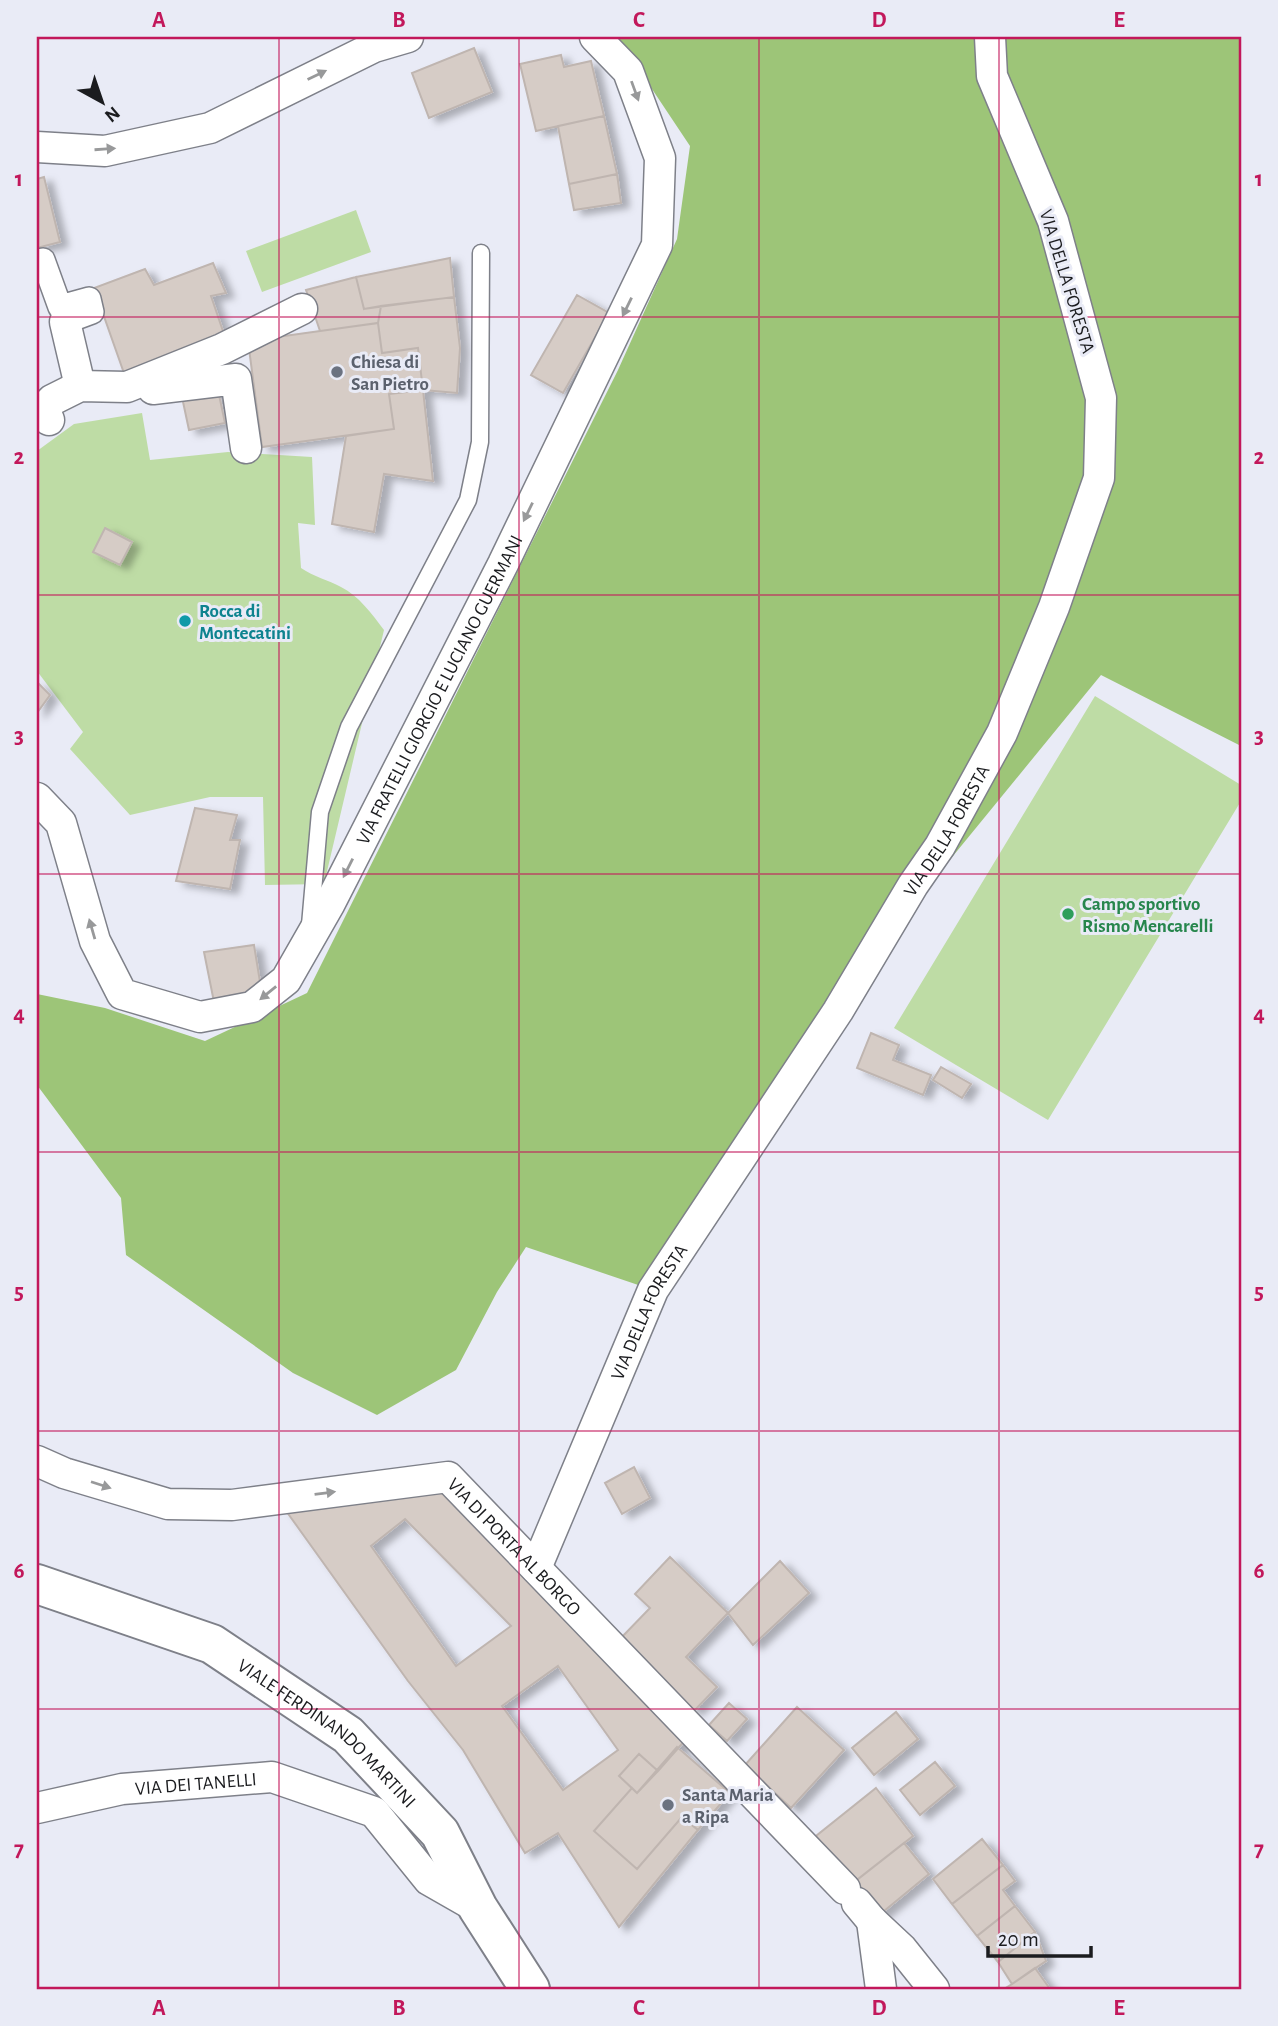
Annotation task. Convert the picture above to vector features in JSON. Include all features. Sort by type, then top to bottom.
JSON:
[{"type":"street","points":[[37,147],[105,151],[210,128],[374,47],[408,37]]},
{"type":"street","name":"VIA FRATELLI GIORGIO E LUCIANO GUERMANI","points":[[37,798],[61,823],[95,941],[122,994],[200,1017],[252,1007],[285,979],[336,891],[503,564],[657,245],[660,158],[628,71],[595,37]]},
{"type":"street","name":"VIA DELLA FORESTA","points":[[536,1567],[653,1290],[838,1012],[913,885],[940,846],[1002,733],[1054,607],[1099,478],[1101,398],[1053,221],[992,76],[990,37]]},
{"type":"street","points":[[37,261],[43,260],[60,307],[89,299],[92,312],[65,322],[80,386]]},
{"type":"street","points":[[43,425],[44,408],[52,400],[80,386],[127,387],[222,349],[302,310]]},
{"type":"street","points":[[43,425],[66,406],[175,385],[236,379],[246,448]]},
{"type":"street","name":"VIA DI PORTA AL BORGO","points":[[37,1461],[64,1474],[168,1504],[232,1505],[449,1477],[902,1949],[934,1989]]},
{"type":"street","name":"VIALE FERDINANDO MARTINI","points":[[37,1584],[212,1644],[348,1735],[440,1832],[478,1908],[530,1989]]},
{"type":"street","name":"VIA DEI TANELLI","points":[[37,1808],[122,1789],[272,1777],[374,1812],[429,1880],[478,1908]]},
{"type":"street","points":[[858,1904],[880,1989]]},
{"type":"lane","points":[[309,940],[320,811],[349,727],[468,499],[480,443],[481,253]]},
{"type":"green space","points":[[612,37],[1241,37],[1241,746],[1101,675],[872,955],[653,1290],[526,1247],[497,1292],[456,1370],[377,1415],[293,1373],[126,1255],[121,1198],[37,1085],[37,994],[105,1008],[205,1041],[307,993],[618,370],[677,239],[690,146],[644,77]]},
{"type":"green space","points":[[356,210],[371,252],[262,292],[246,251]]},
{"type":"green space","points":[[142,413],[150,460],[228,452],[312,457],[315,525],[298,523],[301,568],[354,595],[384,630],[324,884],[265,885],[263,797],[210,797],[130,815],[70,749],[83,732],[37,671],[37,451],[74,424]]},
{"type":"green space","name":"Campo sportivo Rismo Mencarelli","points":[[1095,696],[1241,785],[1241,801],[1048,1120],[894,1028]]},
{"type":"building","points":[[474,48],[492,92],[429,118],[412,73]]},
{"type":"building","points":[[561,55],[564,67],[591,61],[604,116],[536,131],[520,64]]},
{"type":"building","points":[[604,116],[617,174],[569,184],[558,126]]},
{"type":"building","points":[[617,174],[621,203],[574,210],[569,184]]},
{"type":"building","points":[[44,177],[60,242],[37,248],[37,179]]},
{"type":"building","points":[[450,258],[454,297],[364,309],[356,277]]},
{"type":"building","points":[[213,263],[226,293],[211,296],[226,340],[125,376],[94,288],[145,269],[154,285]]},
{"type":"building","points":[[356,277],[364,309],[381,306],[378,323],[320,331],[306,290]]},
{"type":"building","points":[[577,295],[609,313],[563,393],[531,375]]},
{"type":"building","points":[[454,297],[460,348],[457,393],[423,390],[418,348],[382,353],[378,323],[381,306]]},
{"type":"building","name":"Chiesa di San Pietro","points":[[378,323],[382,353],[418,348],[423,390],[389,394],[394,429],[262,447],[248,341]]},
{"type":"building","points":[[218,390],[225,423],[189,430],[182,397]]},
{"type":"building","points":[[423,390],[433,481],[384,474],[374,532],[332,524],[346,436],[394,429],[389,394]]},
{"type":"building","points":[[105,528],[132,542],[120,565],[93,552]]},
{"type":"building","points":[[37,682],[50,695],[37,713]]},
{"type":"building","points":[[195,808],[237,815],[230,840],[240,840],[230,889],[176,881]]},
{"type":"building","points":[[254,945],[261,988],[214,1002],[204,952]]},
{"type":"building","points":[[871,1033],[899,1045],[893,1060],[931,1075],[923,1095],[857,1068]]},
{"type":"building","points":[[941,1067],[971,1084],[962,1098],[933,1080]]},
{"type":"building","points":[[634,1467],[650,1498],[622,1514],[605,1483]]},
{"type":"building","points":[[439,1482],[688,1737],[658,1771],[639,1754],[619,1776],[632,1788],[594,1831],[637,1869],[682,1817],[698,1830],[619,1927],[558,1833],[525,1853],[463,1750],[408,1681],[284,1508]],"holes":[[[405,1519],[511,1626],[456,1666],[371,1546]],[[558,1666],[618,1750],[563,1790],[502,1706]]]},
{"type":"building","points":[[670,1557],[728,1613],[686,1657],[717,1687],[694,1711],[619,1640],[650,1608],[635,1594]]},
{"type":"building","points":[[780,1561],[809,1593],[753,1645],[728,1613]]},
{"type":"building","points":[[729,1703],[747,1719],[727,1741],[709,1725]]},
{"type":"building","points":[[797,1707],[844,1750],[791,1808],[745,1765]]},
{"type":"building","points":[[896,1712],[918,1739],[874,1775],[852,1748]]},
{"type":"building","name":"Santa Maria a Ripa","points":[[677,1747],[730,1793],[698,1830],[682,1817],[637,1869],[594,1831],[632,1788],[637,1793]]},
{"type":"building","points":[[639,1754],[658,1771],[637,1793],[619,1776]]},
{"type":"building","points":[[935,1762],[955,1786],[920,1815],[900,1790]]},
{"type":"building","points":[[876,1788],[913,1836],[853,1883],[816,1836]]},
{"type":"building","points":[[982,1839],[1003,1865],[952,1904],[933,1879]]},
{"type":"building","points":[[904,1843],[929,1874],[878,1916],[853,1883]]},
{"type":"building","points":[[1003,1865],[1015,1881],[1003,1890],[1015,1906],[977,1936],[952,1904]]},
{"type":"building","points":[[1015,1906],[1035,1932],[998,1962],[977,1936]]},
{"type":"building","points":[[1035,1932],[1046,1961],[1012,1984],[998,1962]]},
{"type":"building","points":[[1035,1968],[1050,1989],[1004,1989],[1012,1984]]},
{"type":"place","name":"Chiesa di San Pietro","points":[[337,372]]},
{"type":"place","name":"Rocca di Montecatini","points":[[185,621]]},
{"type":"place","name":"Campo sportivo Rismo Mencarelli","points":[[1068,914]]},
{"type":"place","name":"Santa Maria a Ripa","points":[[668,1805]]}]
